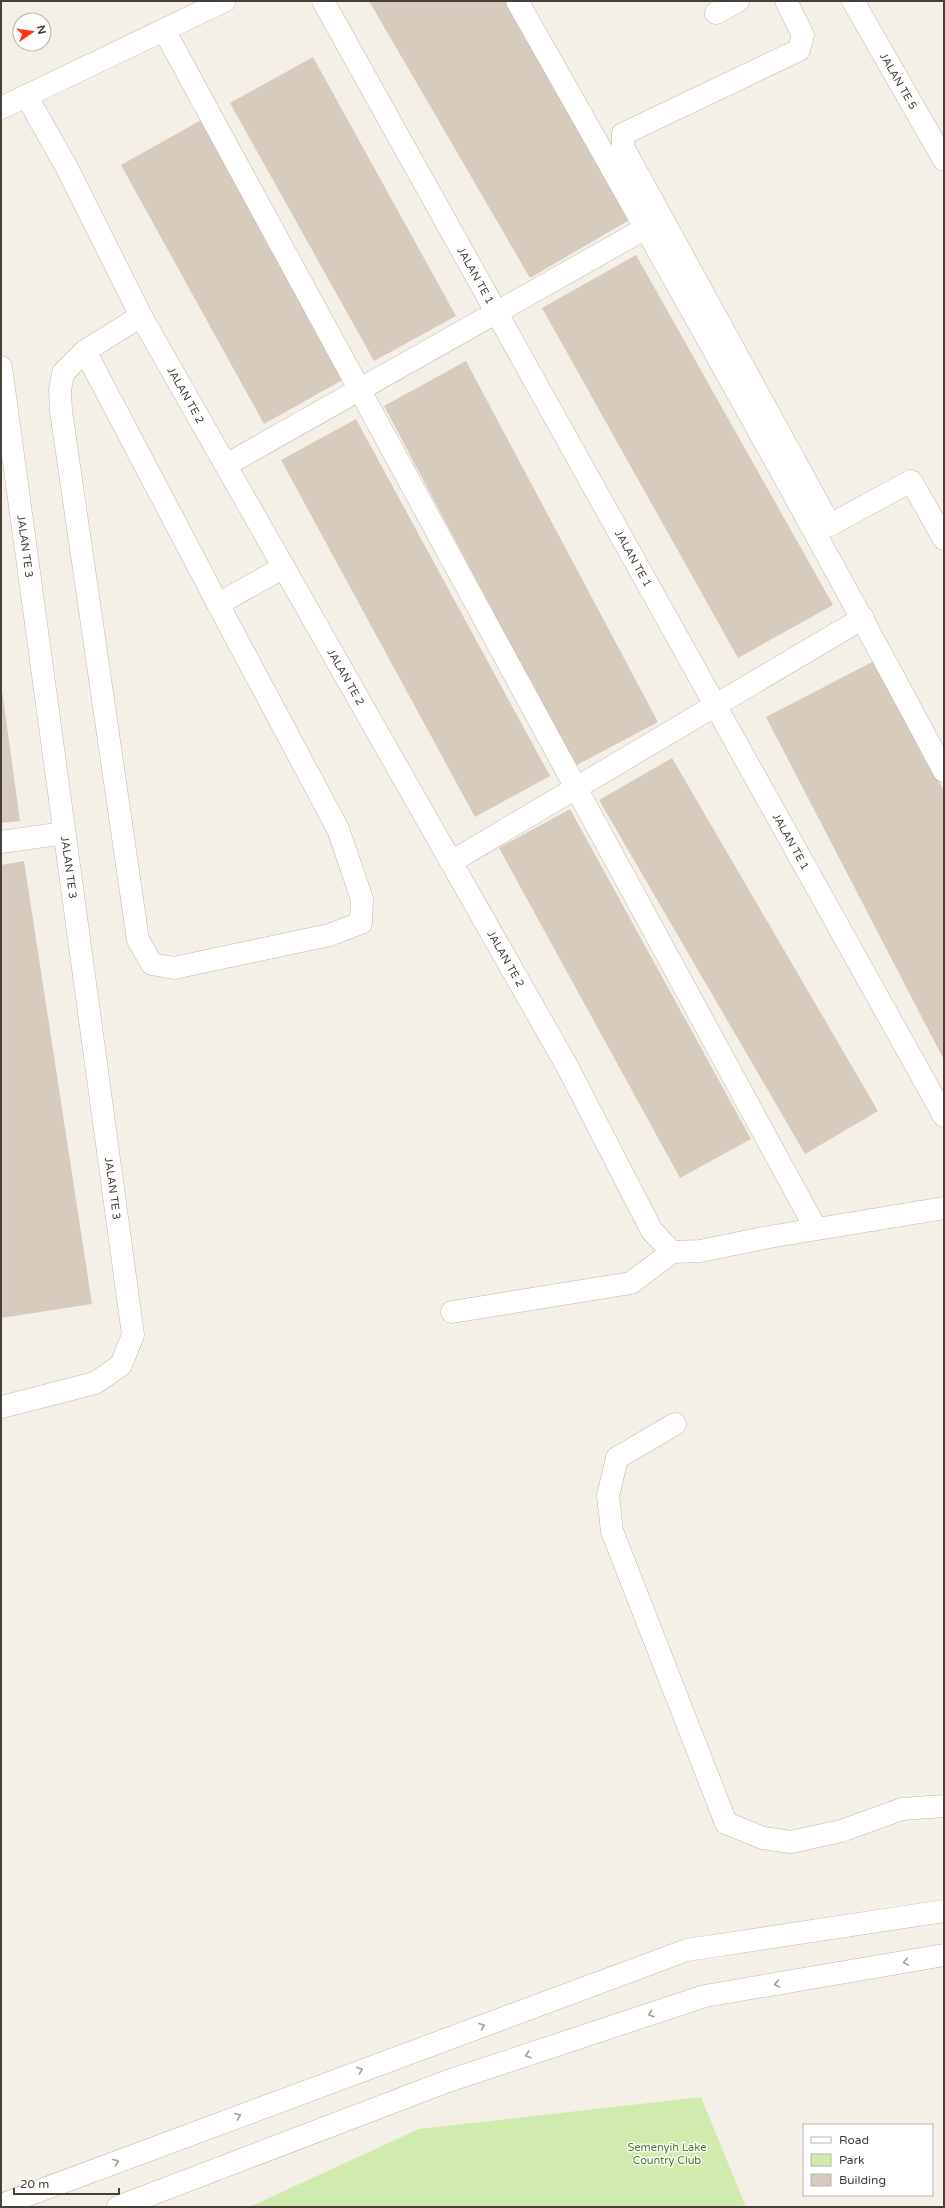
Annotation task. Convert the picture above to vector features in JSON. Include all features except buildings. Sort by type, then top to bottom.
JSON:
[{"type":"street","points":[[1,108],[224,1]]},
{"type":"street","name":"JALAN TE 1","points":[[323,1],[944,1116]]},
{"type":"street","points":[[517,1],[646,228],[863,618],[944,771]]},
{"type":"street","points":[[716,13],[738,1]]},
{"type":"street","points":[[786,1],[804,34],[799,50],[623,134],[623,147],[830,525],[911,481],[944,539]]},
{"type":"street","name":"JALAN TE 5","points":[[853,1],[944,160]]},
{"type":"street","points":[[164,30],[816,1229]]},
{"type":"street","name":"JALAN TE 2","points":[[26,97],[67,168],[141,316],[567,1066],[652,1231],[672,1252]]},
{"type":"street","points":[[226,465],[646,228]]},
{"type":"street","points":[[85,351],[338,829],[362,899],[361,923],[329,935],[174,968],[152,964],[138,940],[61,411],[60,390],[63,373],[85,351],[141,316]]},
{"type":"street","name":"JALAN TE 3","points":[[1,367],[132,1335],[121,1366],[95,1383],[1,1407]]},
{"type":"street","points":[[218,604],[284,567]]},
{"type":"street","points":[[451,862],[863,618]]},
{"type":"street","points":[[1,842],[64,833]]},
{"type":"street","points":[[452,1312],[631,1283],[672,1252],[700,1251],[816,1229],[944,1208]]},
{"type":"street","points":[[675,1424],[617,1458],[608,1496],[612,1531],[726,1823],[763,1838],[791,1842],[841,1831],[902,1808],[944,1806]]},
{"type":"street","points":[[1,2205],[687,1950],[944,1911]]},
{"type":"street","points":[[118,2207],[448,2081],[705,1996],[944,1955]]},
{"type":"green space","name":"Semenyih Lake Country Club","points":[[701,2097],[746,2207],[249,2207],[419,2129]]}]
